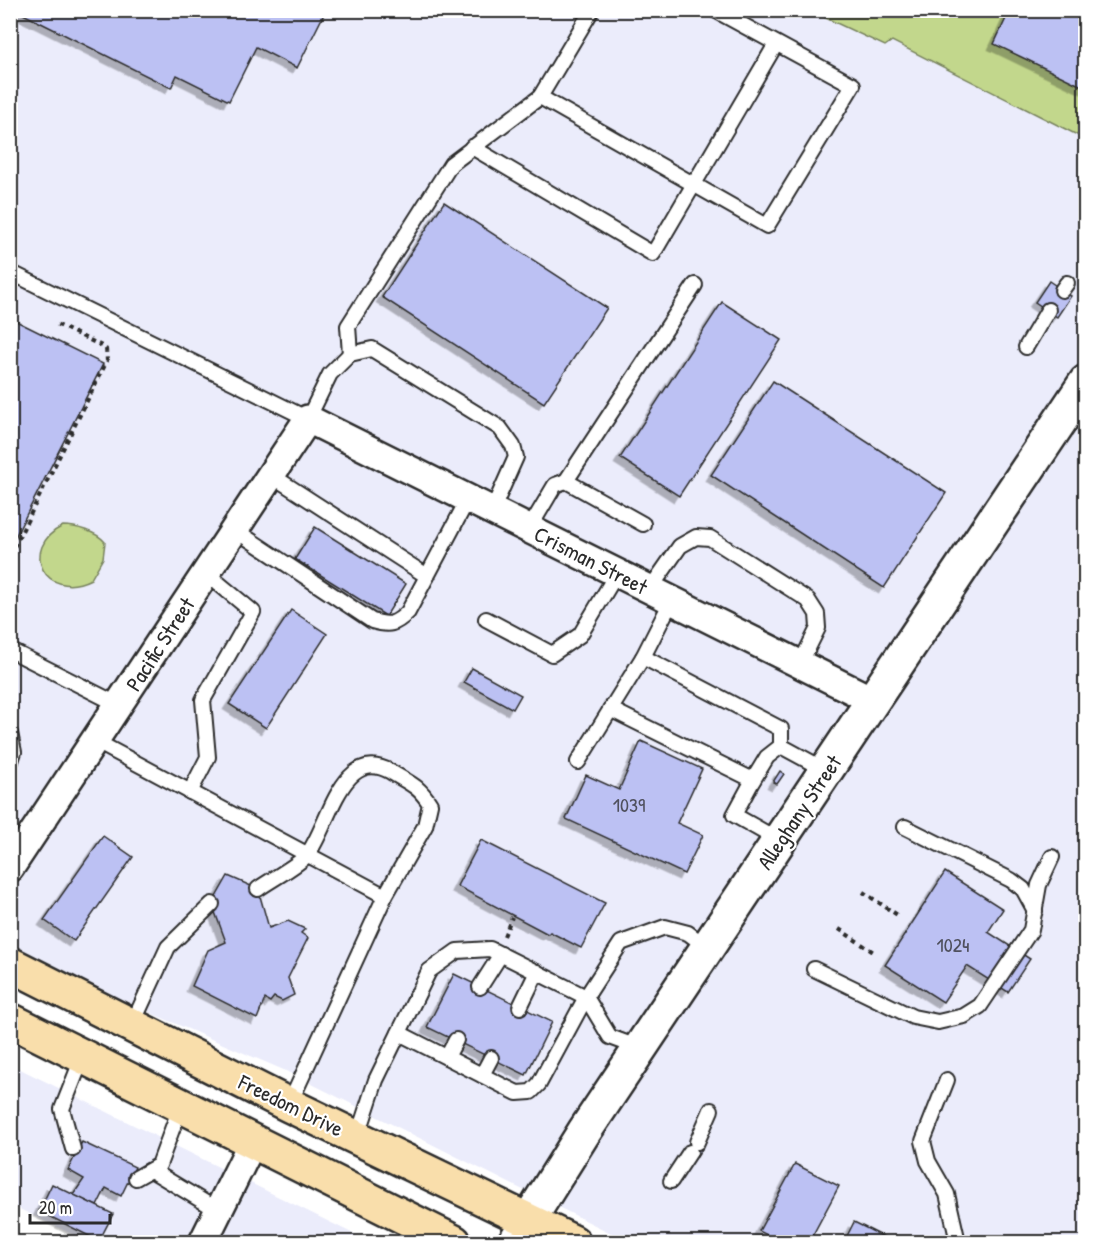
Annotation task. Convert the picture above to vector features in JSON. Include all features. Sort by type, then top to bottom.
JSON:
[{"type":"main road","name":"Freedom Drive","points":[[10,964],[357,1138],[521,1231],[573,1242]]},
{"type":"main road","points":[[10,1020],[454,1242]]},
{"type":"street","name":"Alleghany Street","points":[[521,1231],[1086,382]]},
{"type":"street","name":"Pacific Street","points":[[10,868],[308,419]]},
{"type":"street","name":"Crisman Street","points":[[308,419],[874,701]]},
{"type":"street","points":[[203,1242],[253,1141]]},
{"type":"lane","points":[[350,354],[348,326],[452,164],[540,97],[592,10]]},
{"type":"lane","points":[[540,97],[767,226],[853,85],[715,10]]},
{"type":"lane","points":[[472,147],[653,254],[776,44]]},
{"type":"lane","points":[[10,272],[308,419],[330,374],[350,354],[372,349],[501,428],[513,446],[516,457],[492,511]]},
{"type":"lane","points":[[529,529],[555,485],[566,481],[695,285]]},
{"type":"lane","points":[[1026,346],[1048,310]]},
{"type":"lane","points":[[271,475],[427,576]]},
{"type":"lane","points":[[566,481],[644,524]]},
{"type":"lane","points":[[235,531],[372,621],[387,625],[399,620],[408,612],[468,499]]},
{"type":"lane","points":[[578,762],[643,657],[661,595],[680,546],[696,537],[710,538],[808,600],[817,614],[818,628],[800,664]]},
{"type":"lane","points":[[189,792],[208,757],[203,700],[253,612],[206,573]]},
{"type":"lane","points":[[486,619],[552,654],[580,635],[617,573]]},
{"type":"lane","points":[[10,650],[119,705]]},
{"type":"lane","points":[[643,657],[782,729],[781,746],[767,757],[734,814],[780,841]]},
{"type":"lane","points":[[610,709],[753,780]]},
{"type":"lane","points":[[10,733],[14,752],[10,764]]},
{"type":"lane","points":[[95,741],[385,896]]},
{"type":"lane","points":[[781,746],[827,771]]},
{"type":"lane","points":[[258,889],[307,855],[346,780],[364,767],[380,766],[420,789],[430,804],[425,826],[385,896],[289,1105]]},
{"type":"lane","points":[[905,827],[1011,880],[1023,889],[1036,913]]},
{"type":"lane","points":[[814,969],[913,1017],[938,1022],[964,1016],[980,1006],[1031,930],[1036,913],[1035,900],[1039,885],[1052,857]]},
{"type":"lane","points":[[132,1026],[168,947],[212,904]]},
{"type":"lane","points":[[399,1033],[518,1093],[531,1092],[539,1084],[586,997],[621,943],[665,927],[687,933],[708,948]]},
{"type":"lane","points":[[357,1138],[376,1080],[429,971],[457,951],[490,949],[586,997],[610,1037],[641,1048]]},
{"type":"lane","points":[[480,987],[501,954]]},
{"type":"lane","points":[[520,1007],[537,972]]},
{"type":"lane","points":[[447,1057],[456,1040]]},
{"type":"lane","points":[[73,1149],[62,1109],[83,1056]]},
{"type":"lane","points":[[482,1075],[491,1058]]},
{"type":"lane","points":[[947,1080],[923,1141],[928,1161],[947,1194],[958,1242]]},
{"type":"lane","points":[[136,1178],[159,1165],[181,1105]]},
{"type":"lane","points":[[671,1181],[693,1147],[711,1110]]},
{"type":"lane","points":[[151,1170],[219,1211]]},
{"type":"path","points":[[10,555],[108,361],[106,349],[102,346],[56,324]]},
{"type":"path","points":[[863,892],[899,916]]},
{"type":"path","points":[[839,929],[875,953]]},
{"type":"shaded area","points":[[10,11],[833,11],[1085,139],[1085,368],[535,1196],[286,1071],[11,953]]},
{"type":"shaded area","points":[[1085,397],[1085,1242],[629,1242],[546,1201]]},
{"type":"shaded area","points":[[10,1064],[370,1242],[89,1242],[11,1205]]},
{"type":"green space","points":[[811,11],[1085,11],[1085,139],[892,41],[885,46]]},
{"type":"green space","points":[[63,526],[86,530],[105,542],[103,558],[91,579],[75,584],[61,584],[50,578],[43,569],[40,559],[42,547],[49,536]]},
{"type":"building","points":[[15,10],[326,10],[297,68],[256,47],[229,101],[177,75],[171,88]]},
{"type":"building","points":[[1010,10],[1062,10],[1086,22],[1086,88],[994,44]]},
{"type":"building","points":[[444,202],[607,308],[544,403],[382,297]]},
{"type":"building","points":[[1049,281],[1071,296],[1057,317],[1035,302]]},
{"type":"building","points":[[722,302],[781,340],[679,496],[620,458]]},
{"type":"building","points":[[10,318],[103,364],[10,547]]},
{"type":"building","points":[[773,381],[946,493],[884,588],[711,475]]},
{"type":"building","points":[[315,527],[406,584],[386,616],[295,559]]},
{"type":"building","points":[[291,610],[327,634],[266,728],[229,704]]},
{"type":"building","points":[[472,668],[521,695],[513,709],[464,682]]},
{"type":"building","points":[[641,741],[702,769],[677,823],[703,835],[684,874],[566,819],[586,775],[619,790]]},
{"type":"building","points":[[780,771],[784,774],[777,784],[773,782]]},
{"type":"building","points":[[103,836],[133,857],[74,941],[44,920]]},
{"type":"building","points":[[481,840],[605,903],[581,948],[550,932],[548,934],[457,886]]},
{"type":"building","points":[[945,872],[1003,909],[988,932],[1030,959],[1008,992],[967,966],[943,1002],[885,965]]},
{"type":"building","points":[[228,876],[258,889],[269,928],[288,921],[305,929],[301,933],[308,938],[288,978],[294,995],[282,1001],[274,997],[270,1002],[265,999],[257,1019],[192,986],[208,950],[226,942],[212,904]]},
{"type":"building","points":[[454,974],[552,1022],[526,1075],[427,1027]]},
{"type":"building","points":[[694,1139],[704,1146],[697,1157],[686,1150]]},
{"type":"building","points":[[82,1142],[135,1167],[121,1196],[106,1188],[97,1206],[73,1195],[84,1179],[68,1170]]},
{"type":"building","points":[[795,1164],[839,1186],[809,1242],[781,1242],[759,1231]]},
{"type":"building","points":[[52,1184],[113,1214],[99,1241],[39,1211]]},
{"type":"building","points":[[854,1222],[894,1242],[844,1242]]}]
